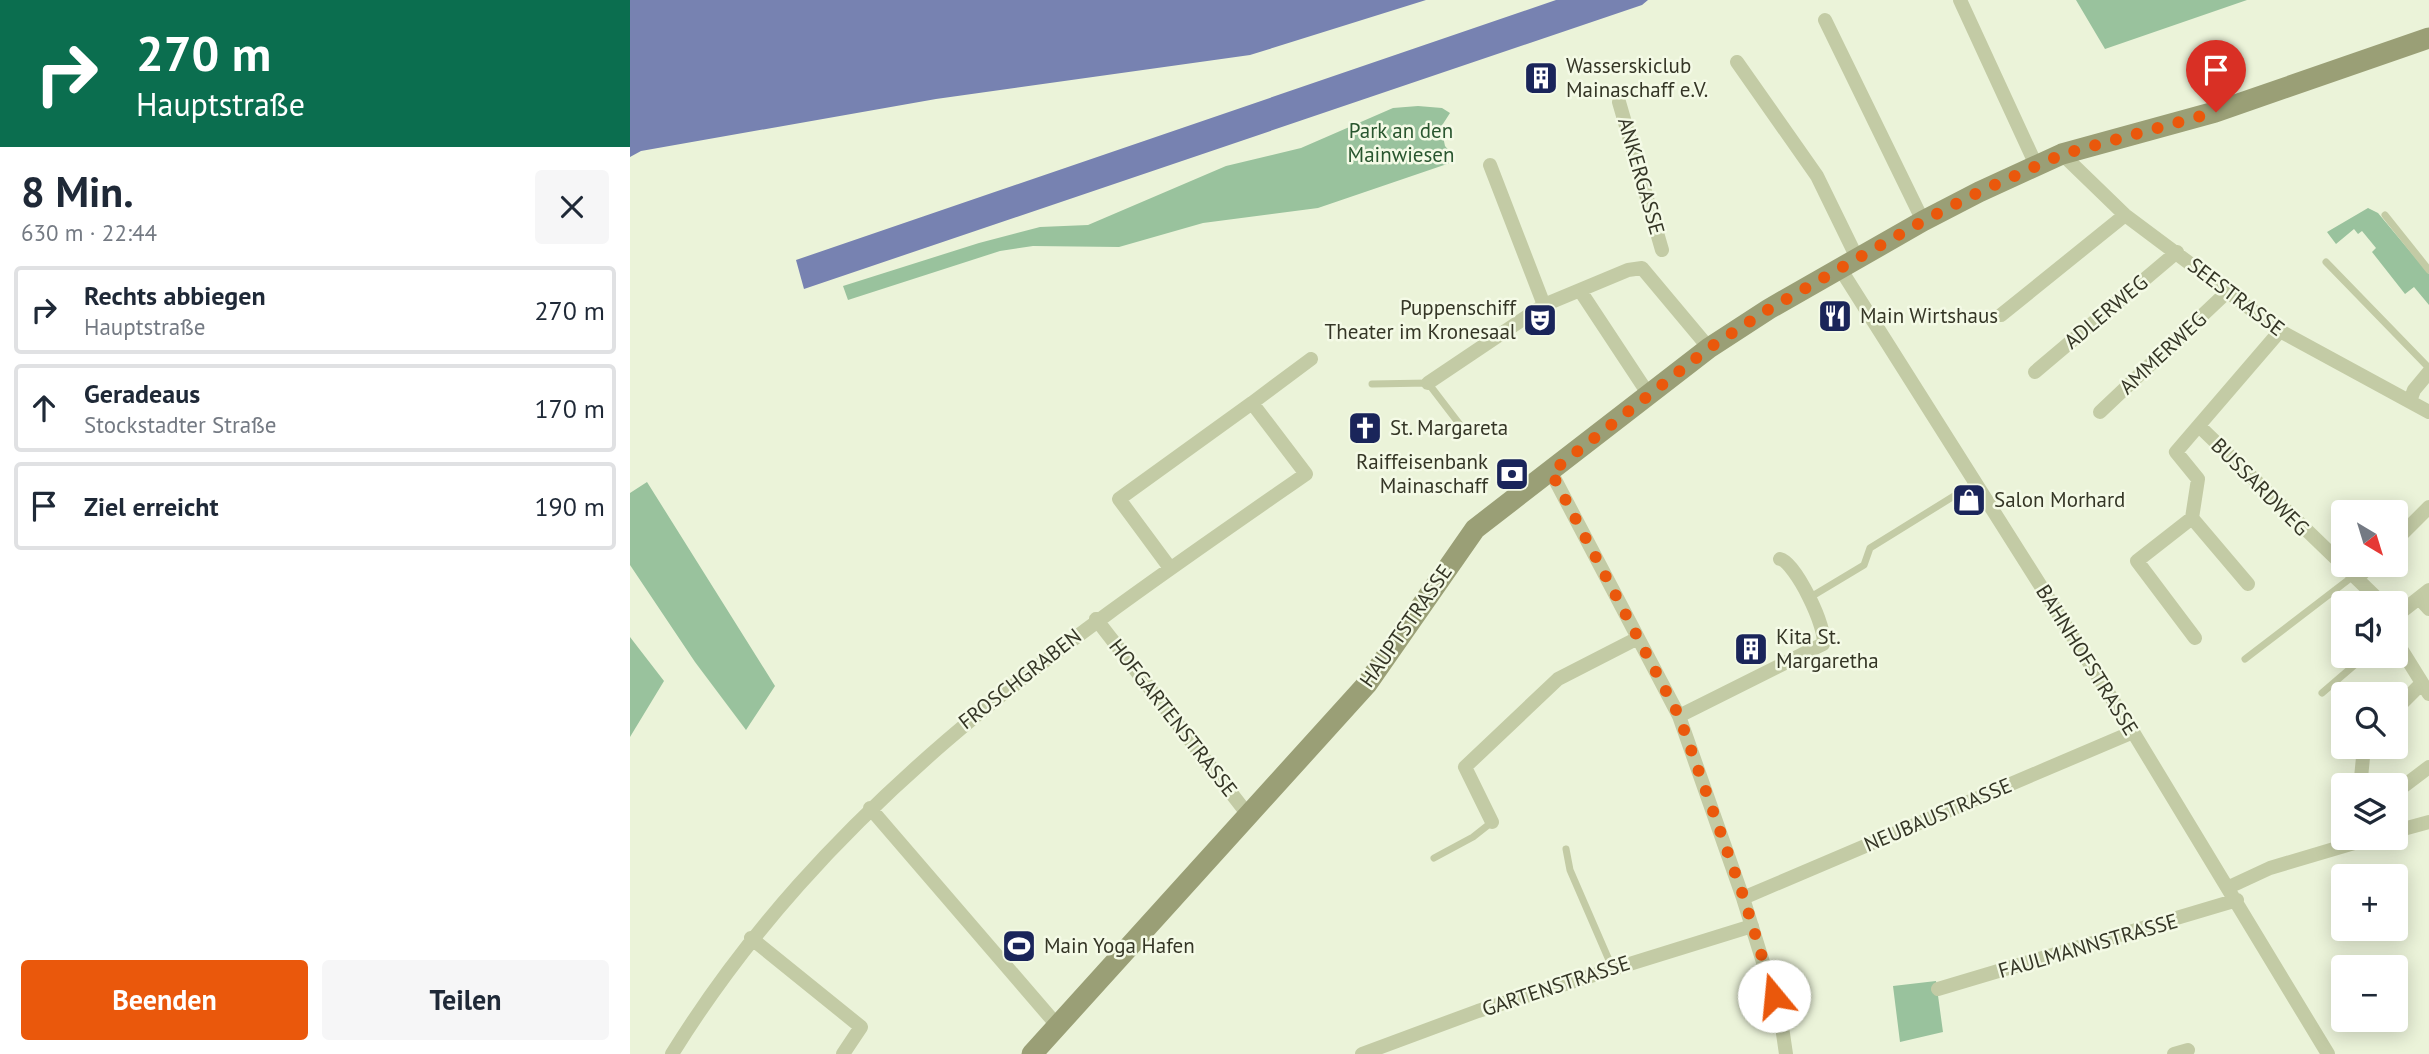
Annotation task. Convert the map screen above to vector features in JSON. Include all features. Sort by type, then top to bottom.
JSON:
[{"type":"street","points":[[1960,0],[2036,165]]},
{"type":"street","points":[[1825,20],[1923,221]]},
{"type":"street","name":"HAUPTSTRASSE","points":[[1032,1054],[1056,1024],[1367,684],[1475,529],[1709,348],[1769,309],[1923,221],[2036,165],[2063,154],[2216,112],[2429,38]]},
{"type":"street","name":"BAHNHOFSTRASSE","points":[[1737,62],[1817,176],[1850,265],[1975,482],[2233,894],[2328,1054]]},
{"type":"street","name":"ANKERGASSE","points":[[1619,102],[1662,250]]},
{"type":"street","name":"SEESTRASSE","points":[[2063,154],[2125,215],[2177,252],[2226,293],[2280,331],[2429,412]]},
{"type":"street","points":[[1490,165],[1544,305]]},
{"type":"street","points":[[2001,315],[2125,215]]},
{"type":"street","name":"ADLERWEG","points":[[2035,372],[2177,252]]},
{"type":"street","points":[[1428,383],[1544,305],[1581,292],[1628,270],[1642,268],[1709,348]]},
{"type":"street","points":[[1581,292],[1649,395]]},
{"type":"street","name":"AMMERWEG","points":[[2099,412],[2226,293]]},
{"type":"street","points":[[2194,638],[2137,561],[2192,518],[2198,479],[2176,452],[2280,331]]},
{"type":"street","points":[[1170,568],[1119,499],[1311,359]]},
{"type":"street","points":[[2410,401],[2429,370]]},
{"type":"street","name":"FROSCHGRABEN","points":[[672,1054],[751,937],[870,807],[959,727],[1096,619],[1306,474],[1252,403]]},
{"type":"street","name":"BUSSARDWEG","points":[[2199,426],[2331,555]]},
{"type":"street","points":[[1551,472],[1679,716],[1744,898],[1781,1020],[1786,1054]]},
{"type":"street","points":[[2408,528],[2429,507]]},
{"type":"street","points":[[2192,518],[2248,584]]},
{"type":"street","points":[[1679,716],[1823,644],[1824,629],[1792,565],[1780,559]]},
{"type":"street","name":"BUSSARDWEG","points":[[2355,578],[2369,591]]},
{"type":"street","points":[[2408,609],[2426,599]]},
{"type":"street","name":"HOFGARTENSTRASSE","points":[[1096,619],[1249,816]]},
{"type":"street","points":[[1492,822],[1465,767],[1558,680],[1638,638]]},
{"type":"street","points":[[2408,660],[2426,689],[2408,701]]},
{"type":"street","name":"NEUBAUSTRASSE","points":[[1744,898],[2133,732]]},
{"type":"street","points":[[2408,783],[2429,767]]},
{"type":"street","points":[[870,807],[1056,1024]]},
{"type":"street","points":[[2408,828],[2429,822]]},
{"type":"street","name":"FAULMANNSTRASSE","points":[[1938,989],[2233,894],[2270,868],[2331,850]]},
{"type":"street","name":"GARTENSTRASSE","points":[[1362,1054],[1478,1011],[1612,967],[1752,926]]},
{"type":"street","points":[[751,937],[861,1027],[843,1054]]},
{"type":"lane","points":[[2385,215],[2429,270]]},
{"type":"lane","points":[[2326,262],[2429,370]]},
{"type":"lane","points":[[1372,384],[1428,383],[1464,430]]},
{"type":"lane","points":[[1808,599],[1864,565],[1870,548],[1975,482]]},
{"type":"lane","points":[[2245,659],[2355,578]]},
{"type":"lane","points":[[2322,693],[2351,668]]},
{"type":"lane","points":[[1434,858],[1474,837],[1492,822]]},
{"type":"lane","points":[[1566,849],[1570,870],[1612,967]]},
{"type":"green space","points":[[2076,0],[2247,0],[2105,49]]},
{"type":"green space","name":"Park an den Mainwiesen","points":[[1393,108],[1442,108],[1450,113],[1441,127],[1445,146],[1451,153],[1450,163],[1318,208],[1203,223],[1119,247],[1033,246],[1000,251],[848,300],[843,286],[979,243],[1040,227],[1088,225],[1226,166],[1301,148]]},
{"type":"green space","points":[[2368,208],[2378,213],[2429,274],[2429,305],[2414,287],[2405,294],[2372,252],[2376,248],[2362,231],[2358,234],[2354,229],[2336,244],[2327,232]]},
{"type":"green space","points":[[647,482],[775,686],[746,730],[695,662],[630,565],[630,493]]},
{"type":"green space","points":[[630,637],[664,681],[630,737]]},
{"type":"green space","points":[[1936,981],[1943,1032],[1900,1042],[1893,986]]},
{"type":"water","points":[[630,0],[1426,0],[1250,55],[936,99],[641,151],[630,157]]},
{"type":"water","points":[[1556,0],[1648,0],[1642,5],[804,289],[796,260]]},
{"type":"place","name":"Wasserskiclub Mainaschaff e.V.","points":[[1541,78]]},
{"type":"place","name":"Main Wirtshaus","points":[[1835,316]]},
{"type":"place","name":"Puppenschiff Theater im Kronesaal","points":[[1540,320]]},
{"type":"place","name":"St. Margareta","points":[[1365,428]]},
{"type":"place","name":"Raiffeisenbank Mainaschaff","points":[[1512,474]]},
{"type":"place","name":"Salon Morhard","points":[[1969,500]]},
{"type":"place","name":"Kita St. Margaretha","points":[[1751,649]]},
{"type":"place","name":"Main Yoga Hafen","points":[[1019,946]]},
{"type":"route","points":[[1774,996],[1744,898],[1679,716],[1551,472],[1709,348],[1769,309],[1923,221],[2063,154],[2216,112]]}]
